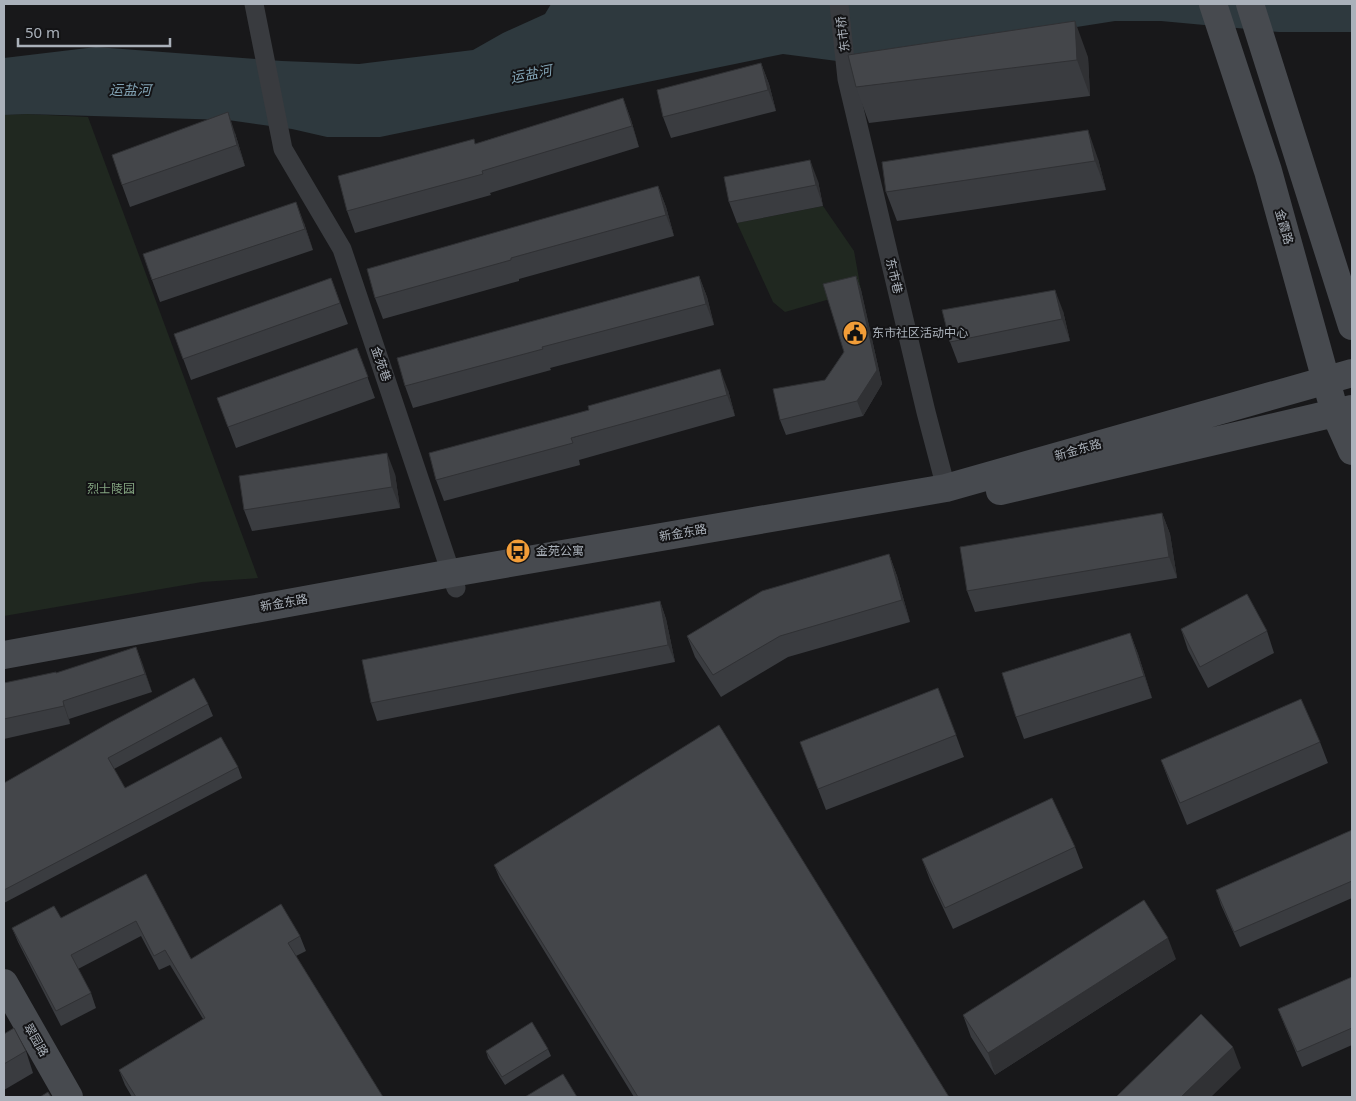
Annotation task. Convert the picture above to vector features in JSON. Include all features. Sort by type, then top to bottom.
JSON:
[{"type":"main road","name":"金霞路","points":[[1213,4],[1268,171],[1326,380],[1344,411],[1352,451]]},
{"type":"main road","points":[[1250,4],[1352,326]]},
{"type":"main road","name":"新金东路","points":[[4,667],[946,488],[1352,373]]},
{"type":"main road","name":"新金东路","points":[[4,654],[454,580],[947,503],[1344,411]]},
{"type":"main road","name":"翠园路","points":[[4,983],[69,1097]]},
{"type":"street","name":"金苑巷","points":[[254,4],[284,149],[342,249],[454,580]]},
{"type":"street","name":"东市桥","points":[[839,4],[846,64]]},
{"type":"street","name":"东市巷","points":[[846,64],[847,79],[926,412],[946,488]]},
{"type":"green space","name":"烈士陵园","points":[[26,114],[88,117],[258,578],[202,582],[4,616],[4,115]]},
{"type":"green space","points":[[823,206],[854,251],[861,290],[785,312],[773,302],[737,223]]},
{"type":"water","name":"运盐河","points":[[551,4],[1352,4],[1352,32],[1279,32],[1161,21],[1115,21],[885,57],[837,61],[783,54],[380,137],[327,137],[292,129],[228,120],[4,115],[4,58],[96,47],[282,61],[359,64],[473,50],[503,33],[545,14]]},
{"type":"building","points":[[1075,21],[1077,60],[856,87],[848,55]]},
{"type":"building","points":[[761,63],[768,90],[663,117],[657,90]]},
{"type":"building","points":[[623,98],[632,126],[482,171],[483,174],[347,211],[338,176],[474,139],[475,144]]},
{"type":"building","points":[[228,112],[237,145],[122,185],[112,155]]},
{"type":"building","points":[[1088,130],[1095,161],[886,192],[882,162]]},
{"type":"building","points":[[810,160],[816,185],[729,202],[724,177]]},
{"type":"building","points":[[658,186],[666,215],[375,298],[367,269]]},
{"type":"building","points":[[296,202],[305,229],[152,280],[143,254]]},
{"type":"building","points":[[699,276],[706,304],[542,347],[543,349],[405,386],[397,358]]},
{"type":"building","name":"东市社区活动中心","points":[[856,276],[877,370],[857,401],[780,420],[773,389],[825,380],[844,352],[823,284]]},
{"type":"building","points":[[331,278],[340,303],[183,359],[174,334]]},
{"type":"building","points":[[1055,290],[1062,319],[950,342],[942,310]]},
{"type":"building","points":[[357,348],[368,377],[228,427],[217,398]]},
{"type":"building","points":[[720,369],[727,395],[571,438],[573,443],[436,480],[429,453],[589,410],[588,406]]},
{"type":"building","points":[[387,453],[392,487],[244,510],[239,476]]},
{"type":"building","points":[[1162,513],[1169,557],[967,591],[960,547]]},
{"type":"building","points":[[889,554],[902,600],[780,636],[713,675],[687,636],[762,591]]},
{"type":"building","points":[[1247,594],[1267,631],[1200,667],[1181,629]]},
{"type":"building","points":[[660,601],[668,645],[371,703],[362,660]]},
{"type":"building","points":[[1130,633],[1144,676],[1016,717],[1002,673]]},
{"type":"building","points":[[136,647],[145,674],[63,701],[64,706],[4,719],[4,683],[56,673]]},
{"type":"building","points":[[194,678],[208,704],[108,758],[125,788],[221,737],[238,767],[4,890],[4,783],[109,723]]},
{"type":"building","points":[[938,688],[956,735],[818,789],[800,742]]},
{"type":"building","points":[[1301,699],[1320,742],[1180,803],[1161,760]]},
{"type":"building","points":[[719,725],[949,1097],[638,1097],[494,865]]},
{"type":"building","points":[[1052,798],[1075,847],[945,908],[922,859]]},
{"type":"building","points":[[1352,830],[1352,881],[1234,932],[1216,890]]},
{"type":"building","points":[[146,874],[191,959],[281,904],[300,936],[288,943],[383,1097],[136,1097],[119,1070],[205,1018],[165,950],[154,956],[136,921],[71,955],[91,993],[56,1011],[12,928],[54,906],[61,918]]},
{"type":"building","points":[[1144,900],[1168,938],[988,1053],[963,1015]]},
{"type":"building","points":[[1352,977],[1352,1028],[1297,1052],[1278,1009]]},
{"type":"building","points":[[1201,1014],[1233,1047],[1181,1097],[1116,1097]]},
{"type":"building","points":[[532,1022],[548,1049],[502,1077],[486,1051]]},
{"type":"building","points":[[14,1028],[26,1051],[4,1064],[4,1034]]},
{"type":"building","points":[[563,1074],[577,1097],[525,1097]]},
{"type":"building","points":[[48,1092],[51,1097],[40,1097]]},
{"type":"place","name":"东市社区活动中心","points":[[855,333]]},
{"type":"place","name":"金苑公寓","points":[[518,551]]}]
